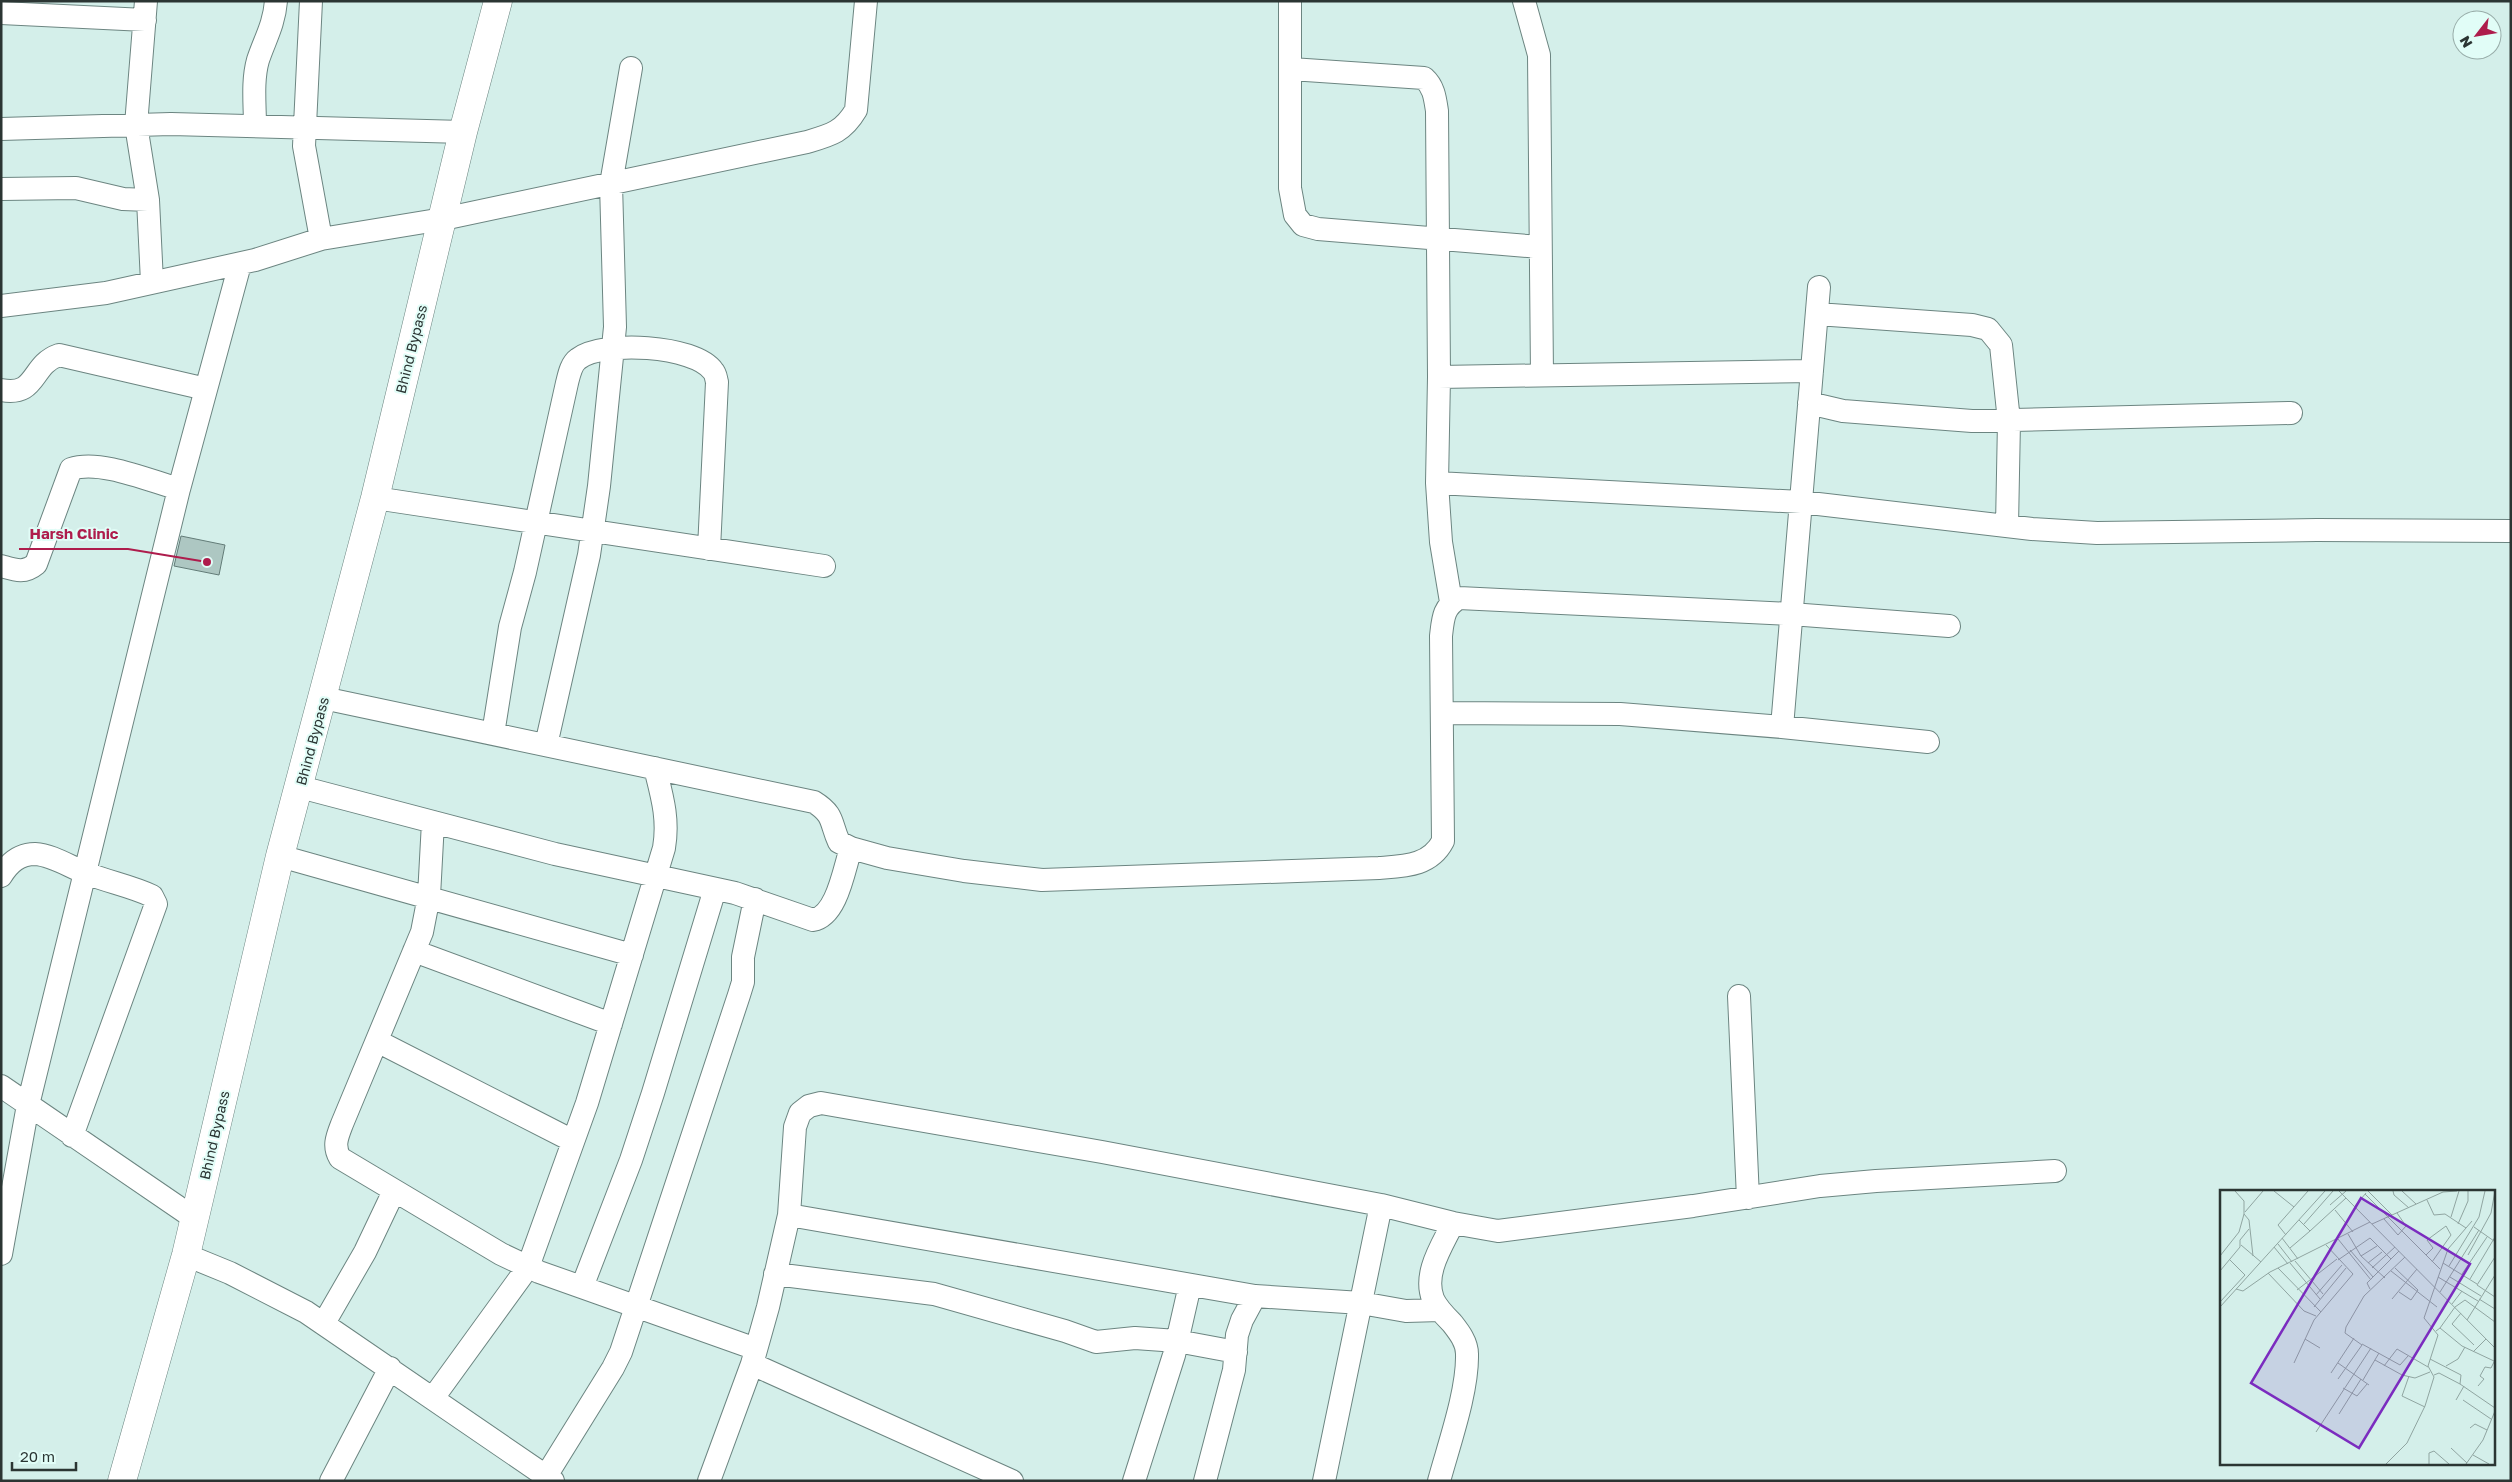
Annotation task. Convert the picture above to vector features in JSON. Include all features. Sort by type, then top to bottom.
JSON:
[{"type":"street","points":[[255,126],[254,79],[258,61],[272,28],[276,1]]},
{"type":"street","points":[[312,1],[303,128],[306,161],[321,239]]},
{"type":"street","name":"Bhind Bypass","points":[[122,1481],[186,1255],[280,856],[300,787],[375,498],[463,132],[498,1]]},
{"type":"street","points":[[1,306],[106,293],[240,264],[321,239],[443,219],[807,142],[835,133],[848,124],[856,110],[866,1]]},
{"type":"street","points":[[1290,1],[1290,188],[1295,215],[1304,225],[1318,229],[1540,247]]},
{"type":"street","points":[[1524,1],[1534,30],[1539,55],[1542,375]]},
{"type":"street","points":[[1,13],[145,11],[136,125],[148,200],[152,282]]},
{"type":"street","points":[[546,745],[592,531],[614,348],[616,301],[611,184],[631,68]]},
{"type":"street","points":[[1291,69],[1408,75],[1424,78],[1431,84],[1437,111],[1439,239],[1437,483],[1441,542],[1451,602]]},
{"type":"street","points":[[1,129],[136,125],[255,126],[463,132]]},
{"type":"street","points":[[1,189],[76,188],[123,199],[148,200]]},
{"type":"street","points":[[1,1254],[28,1105],[179,489],[240,264]]},
{"type":"street","points":[[1782,727],[1819,287]]},
{"type":"street","points":[[1817,314],[1952,322],[1988,329],[2001,345],[2009,421],[2007,526]]},
{"type":"street","points":[[493,734],[510,626],[572,367],[577,359],[614,348],[662,350],[687,354],[706,364],[714,372],[717,382],[709,549]]},
{"type":"street","points":[[1,390],[19,392],[28,386],[41,366],[50,358],[59,355],[206,389]]},
{"type":"street","points":[[1439,377],[1812,371]]},
{"type":"street","points":[[1809,404],[1896,416],[2009,421],[2291,413]]},
{"type":"street","points":[[1,566],[17,571],[28,570],[36,564],[71,469],[84,465],[103,468],[179,489]]},
{"type":"street","points":[[1437,483],[1801,502],[2007,526],[2139,533],[2317,530],[2511,531]]},
{"type":"street","points":[[375,498],[535,524],[824,566]]},
{"type":"street","points":[[323,698],[814,802],[826,810],[833,821],[839,842],[850,848],[887,858],[964,871],[1042,880],[1296,872],[1414,865],[1438,850],[1443,841],[1441,636],[1443,614],[1451,602],[1459,598],[1791,614],[1949,626]]},
{"type":"street","points":[[1443,712],[1620,714],[1782,727],[1928,742]]},
{"type":"street","points":[[433,1398],[528,1267],[573,1141],[611,1024],[664,848],[667,828],[666,810],[655,768]]},
{"type":"street","points":[[300,787],[655,877],[755,899],[804,918],[821,919],[832,905],[850,848]]},
{"type":"street","points":[[433,822],[429,896],[422,932],[342,1124],[336,1150],[349,1164],[501,1254],[528,1267],[636,1305],[754,1356],[1012,1481]]},
{"type":"street","points":[[1,876],[10,863],[21,857],[34,854],[45,856],[85,873],[141,891],[152,896],[156,904],[72,1136]]},
{"type":"street","points":[[280,856],[429,896],[632,955]]},
{"type":"street","points":[[582,1287],[631,1160],[654,1093],[715,889]]},
{"type":"street","points":[[186,1255],[230,1272],[324,1323],[550,1478],[613,1368],[636,1305],[685,1164],[743,982],[743,957],[755,899]]},
{"type":"street","points":[[414,951],[611,1024]]},
{"type":"street","points":[[1739,996],[1748,1198]]},
{"type":"street","points":[[376,1041],[573,1141]]},
{"type":"street","points":[[1,1086],[194,1218]]},
{"type":"street","points":[[709,1481],[754,1356],[775,1274],[788,1215],[795,1127],[800,1113],[809,1106],[821,1103],[1102,1152],[1381,1205],[1453,1224],[1498,1231],[1748,1198],[1820,1186],[2055,1171]]},
{"type":"street","points":[[324,1323],[366,1252],[394,1191]]},
{"type":"street","points":[[1324,1481],[1381,1205]]},
{"type":"street","points":[[788,1215],[1255,1296],[1361,1303],[1406,1311],[1440,1310]]},
{"type":"street","points":[[1439,1481],[1456,1416],[1467,1353],[1461,1334],[1433,1299],[1430,1282],[1433,1265],[1453,1224]]},
{"type":"street","points":[[775,1274],[934,1294],[1065,1331],[1096,1342],[1135,1338],[1177,1341],[1236,1352]]},
{"type":"street","points":[[1134,1481],[1177,1341],[1190,1285]]},
{"type":"street","points":[[1205,1481],[1234,1370],[1242,1320],[1255,1296]]},
{"type":"street","points":[[331,1481],[390,1368]]},
{"type":"building","points":[[181,536],[225,545],[219,575],[174,566]]},
{"type":"place","name":"Harsh Clinic","points":[[207,562]]}]
